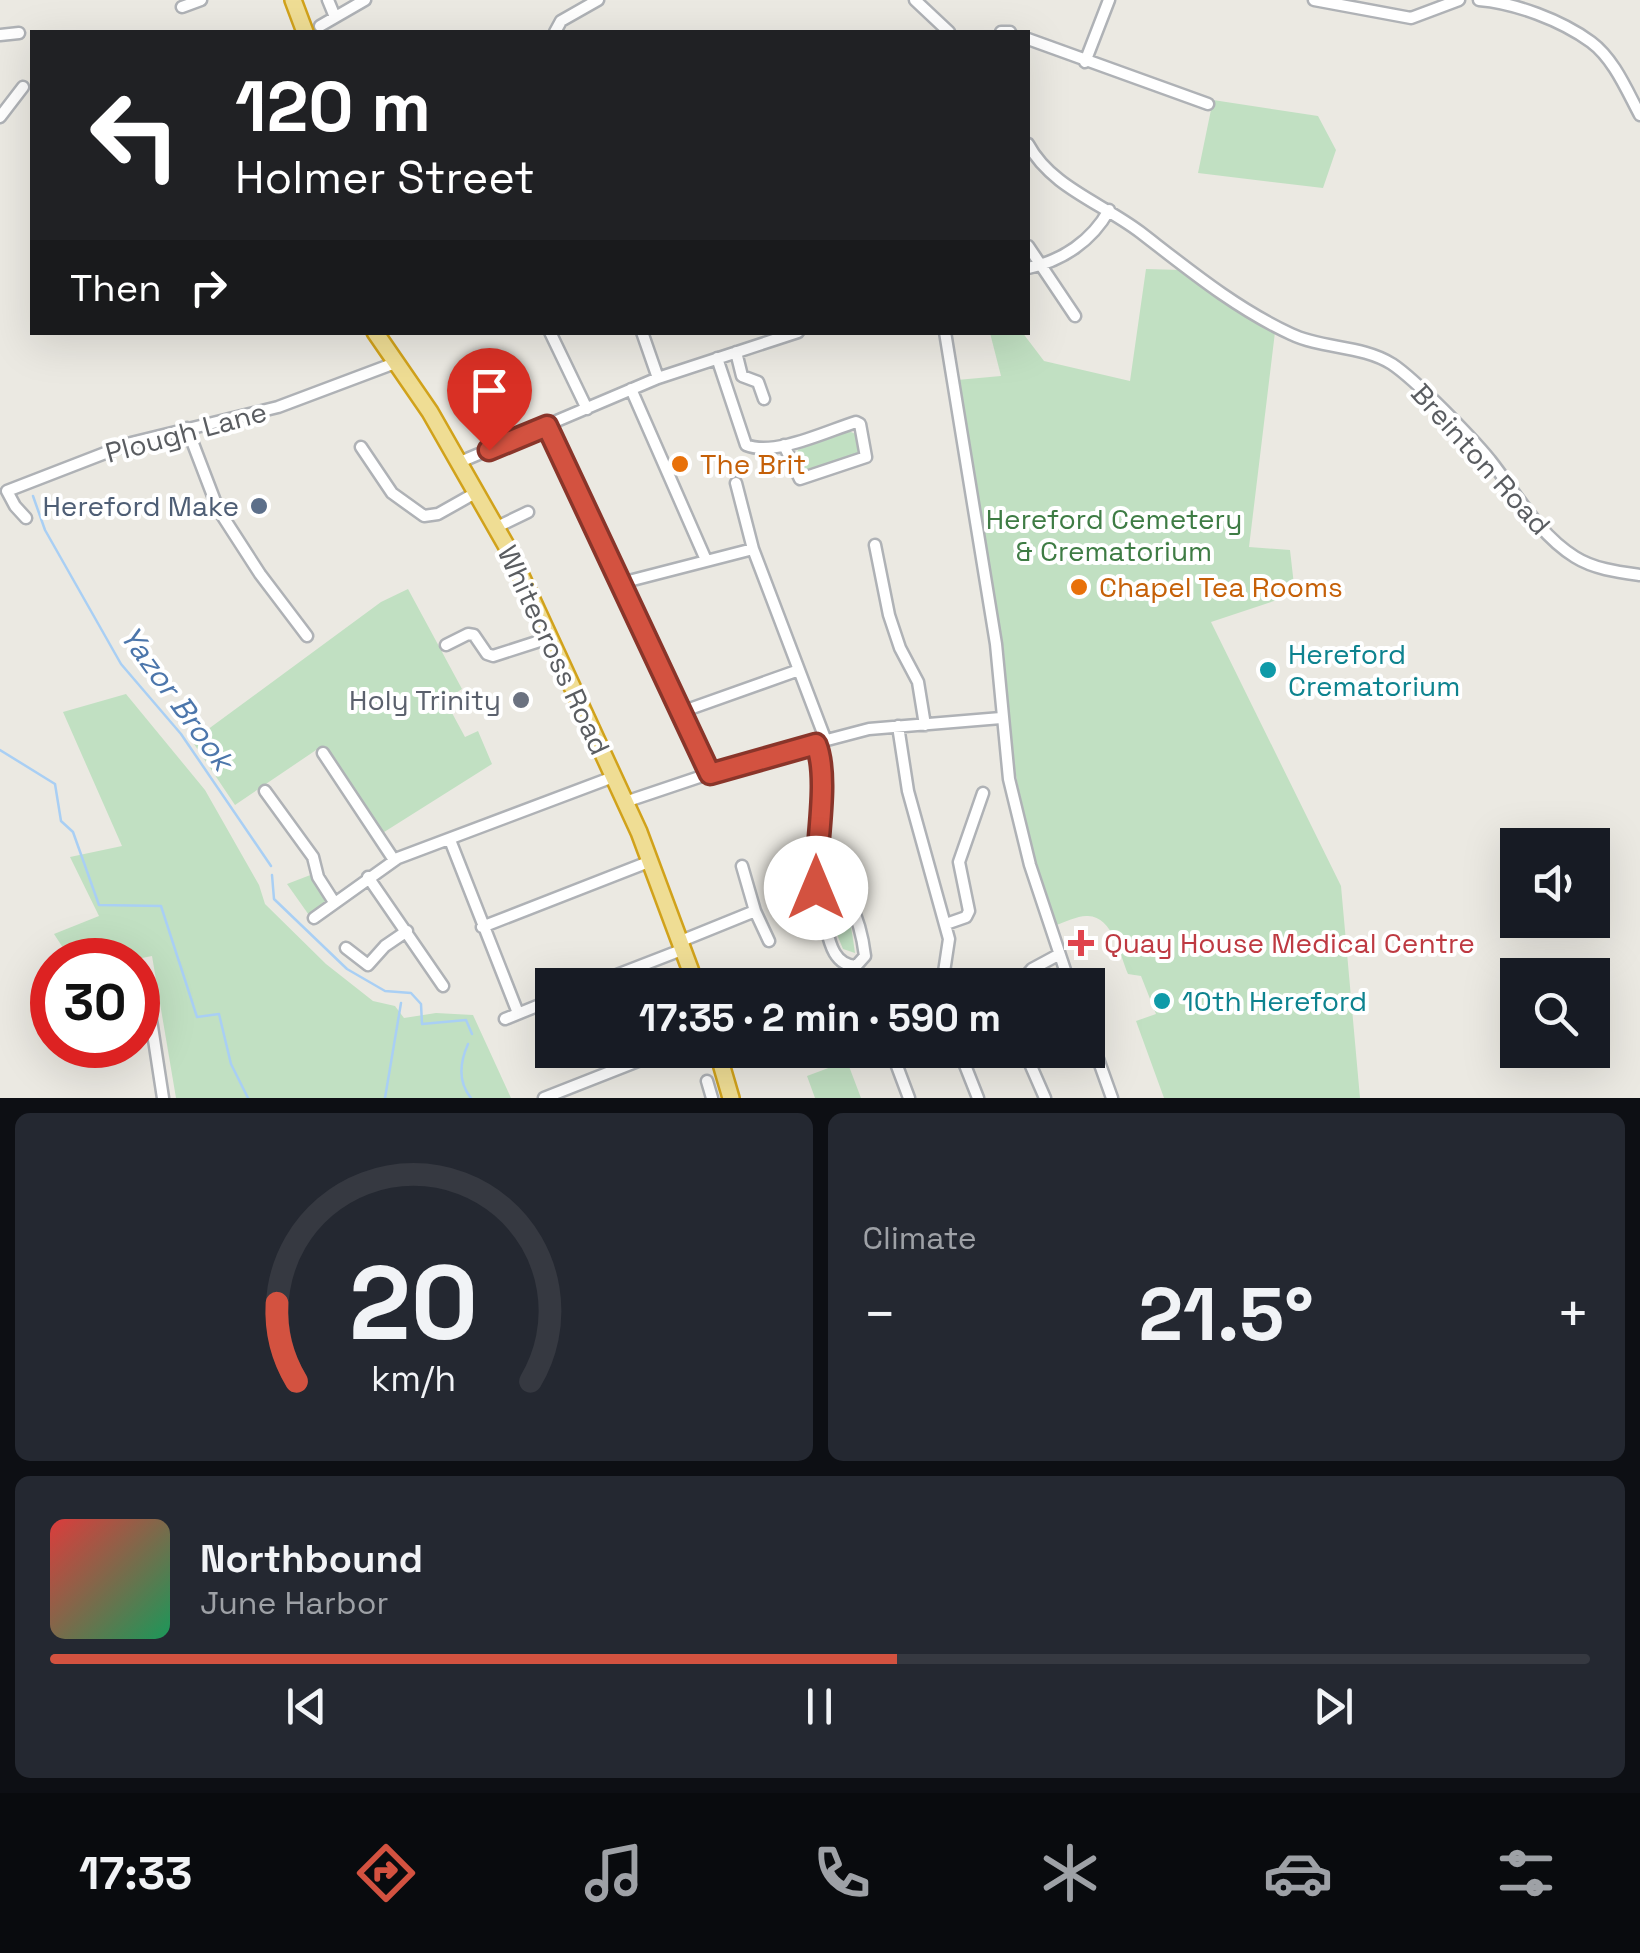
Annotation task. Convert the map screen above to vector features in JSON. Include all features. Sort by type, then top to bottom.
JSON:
[{"type":"highway","points":[[293,0],[313,29]]},
{"type":"highway","name":"Whitecross Road","points":[[378,335],[497,527],[651,861],[690,968]]},
{"type":"highway","points":[[724,1068],[731,1098]]},
{"type":"street","points":[[182,7],[201,0]]},
{"type":"street","points":[[328,0],[335,17]]},
{"type":"street","points":[[313,29],[364,0]]},
{"type":"street","points":[[557,30],[562,21],[598,0]]},
{"type":"street","points":[[915,0],[941,30]]},
{"type":"street","points":[[1085,62],[1109,0]]},
{"type":"street","points":[[1314,0],[1411,18],[1460,0]]},
{"type":"street","points":[[1478,0],[1493,1],[1552,21],[1593,43],[1620,76],[1640,115]]},
{"type":"street","points":[[0,35],[19,32]]},
{"type":"street","points":[[1030,41],[1208,104]]},
{"type":"street","points":[[0,117],[23,86]]},
{"type":"street","name":"Breinton Road","points":[[1030,147],[1057,179],[1109,210],[1223,294],[1294,336],[1368,354],[1392,364],[1487,457],[1541,528],[1561,547],[1597,568],[1640,576]]},
{"type":"street","points":[[1030,268],[1079,245],[1109,210]]},
{"type":"street","points":[[1030,249],[1075,316]]},
{"type":"street","points":[[551,335],[587,409]]},
{"type":"street","points":[[643,335],[658,378]]},
{"type":"street","points":[[751,335],[754,347]]},
{"type":"street","points":[[460,462],[658,378],[789,335]]},
{"type":"street","points":[[945,335],[996,644],[1001,718],[1016,810],[1063,968]]},
{"type":"street","points":[[736,352],[742,376],[758,382],[764,399]]},
{"type":"street","points":[[717,358],[746,445],[761,450],[858,422],[866,457],[800,479],[784,445]]},
{"type":"street","name":"Plough Lane","points":[[26,518],[14,506],[8,491],[113,449],[278,407],[395,363]]},
{"type":"street","points":[[631,390],[706,560]]},
{"type":"street","points":[[547,426],[710,774]]},
{"type":"street","points":[[187,428],[218,508],[260,574],[307,636]]},
{"type":"street","points":[[361,446],[392,493],[424,516],[438,514],[477,492]]},
{"type":"street","points":[[736,483],[753,549],[799,670],[821,742],[815,857],[816,888],[828,939],[842,963],[856,966],[864,956],[856,912],[846,892],[815,857]]},
{"type":"street","points":[[497,527],[528,512]]},
{"type":"street","points":[[876,545],[888,615],[918,682],[925,725]]},
{"type":"street","points":[[621,583],[753,549]]},
{"type":"street","points":[[446,645],[474,635],[487,654],[493,656],[548,638]]},
{"type":"street","points":[[681,712],[799,670]]},
{"type":"street","points":[[625,802],[869,729],[1001,718]]},
{"type":"street","points":[[898,726],[908,791],[946,924],[948,954],[943,968]]},
{"type":"street","points":[[322,753],[396,859]]},
{"type":"street","points":[[314,918],[396,859],[613,776]]},
{"type":"street","points":[[265,791],[313,857],[318,877],[334,902]]},
{"type":"street","points":[[946,924],[966,917],[969,910],[959,862],[983,793]]},
{"type":"street","points":[[450,840],[518,1013]]},
{"type":"street","points":[[482,927],[651,861]]},
{"type":"street","points":[[742,866],[755,911],[769,941]]},
{"type":"street","points":[[368,877],[443,986]]},
{"type":"street","points":[[630,968],[755,911]]},
{"type":"street","points":[[346,948],[368,965],[385,946],[407,931]]},
{"type":"street","points":[[1034,968],[1058,954]]},
{"type":"street","points":[[504,1019],[535,1006]]},
{"type":"street","points":[[159,1068],[164,1098]]},
{"type":"street","points":[[544,1098],[620,1068]]},
{"type":"street","points":[[897,1068],[909,1098]]},
{"type":"street","points":[[966,1068],[978,1098]]},
{"type":"street","points":[[1032,1068],[1045,1098]]},
{"type":"street","points":[[1101,1068],[1112,1098]]},
{"type":"street","points":[[706,1082],[712,1098]]},
{"type":"green space","points":[[1213,100],[1318,116],[1336,150],[1323,188],[1198,173]]},
{"type":"green space","name":"Hereford Cemetery & Crematorium","points":[[1146,269],[1181,270],[1275,332],[1249,547],[1290,550],[1295,594],[1211,622],[1341,886],[1360,1098],[1164,1098],[1136,1021],[1156,1014],[1141,976],[1128,974],[1110,930],[1097,918],[1080,917],[1056,925],[1034,855],[1008,731],[1004,651],[957,380],[1001,376],[991,335],[1024,335],[1044,361],[1130,381]]},
{"type":"green space","points":[[844,429],[858,435],[861,448],[857,456],[809,473],[797,467],[794,457],[801,445]]},
{"type":"green space","points":[[408,589],[462,689],[445,700],[465,737],[478,731],[492,764],[381,834],[322,746],[235,805],[192,741],[381,602]]},
{"type":"green space","points":[[126,694],[205,790],[259,885],[265,904],[326,964],[373,1001],[395,1006],[404,1018],[436,1013],[473,1015],[511,1098],[176,1098],[160,1003],[160,938],[57,938],[54,934],[99,916],[70,857],[122,846],[63,712]]},
{"type":"green space","points":[[313,874],[330,900],[311,918],[287,884]]},
{"type":"green space","points":[[824,878],[847,912],[855,953],[843,949]]},
{"type":"green space","points":[[828,1068],[850,1068],[861,1098],[815,1098],[807,1076]]},
{"type":"waterway","name":"Yazor Brook","points":[[33,496],[45,530],[121,664],[181,734],[271,866]]},
{"type":"waterway","points":[[0,750],[55,784],[61,821],[73,832],[99,905],[161,906],[197,1017],[219,1014],[231,1064],[248,1098]]},
{"type":"waterway","name":"Yazor Brook","points":[[272,875],[274,899],[347,969],[385,991],[411,993],[421,1004],[422,1024],[466,1020],[472,1034]]},
{"type":"waterway","points":[[385,1098],[401,1003]]},
{"type":"waterway","name":"Yazor Brook","points":[[468,1044],[461,1071],[471,1098]]},
{"type":"place","name":"The Brit","points":[[680,464]]},
{"type":"place","name":"Hereford Make","points":[[259,506]]},
{"type":"place","name":"Chapel Tea Rooms","points":[[1079,587]]},
{"type":"place","name":"Hereford Crematorium","points":[[1268,670]]},
{"type":"place","name":"Holy Trinity","points":[[521,700]]},
{"type":"place","name":"Quay House Medical Centre","points":[[1081,943]]},
{"type":"place","name":"10th Hereford","points":[[1162,1001]]},
{"type":"route","points":[[489,450],[547,426],[710,774],[816,744],[822,769],[816,888]]}]
